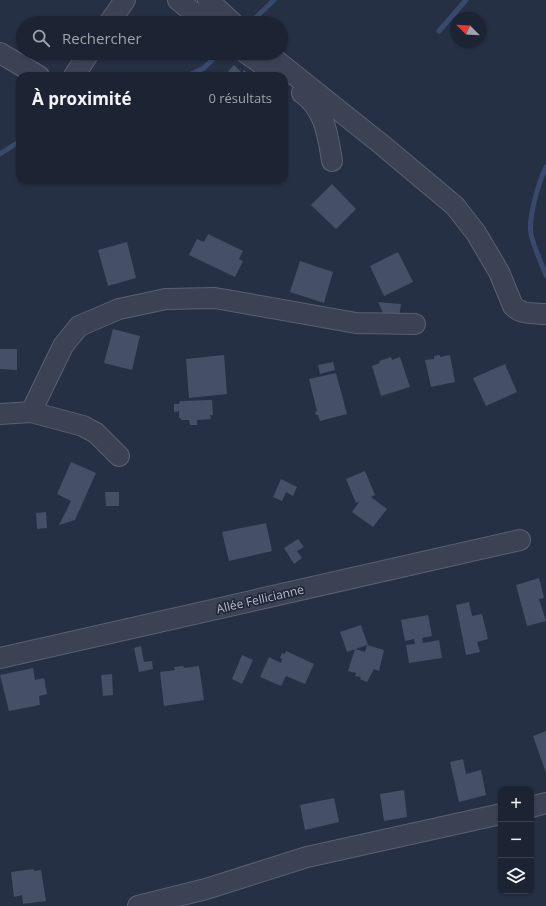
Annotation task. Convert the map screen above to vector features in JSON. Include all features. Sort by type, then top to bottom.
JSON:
[{"type":"street","points":[[114,16],[125,0]]},
{"type":"street","points":[[178,0],[197,16]]},
{"type":"street","points":[[208,0],[225,16]]},
{"type":"street","points":[[0,53],[32,72]]},
{"type":"street","points":[[77,72],[84,60]]},
{"type":"street","points":[[256,60],[272,72]]},
{"type":"street","points":[[276,60],[381,144],[455,206],[476,233],[499,272],[513,306],[516,309],[523,313],[546,314]]},
{"type":"street","points":[[288,83],[308,97],[318,109],[327,130],[332,162]]},
{"type":"street","points":[[31,412],[63,346],[79,326],[119,309],[166,299],[215,298],[356,324],[415,324]]},
{"type":"street","points":[[0,414],[31,412],[83,426],[96,433],[119,456]]},
{"type":"street","name":"Allée Fellicianne","points":[[0,658],[520,540]]},
{"type":"street","points":[[534,806],[546,803]]},
{"type":"street","points":[[138,906],[206,889],[307,857],[498,815]]},
{"type":"building","points":[[234,65],[241,72],[228,72]]},
{"type":"building","points":[[332,184],[356,209],[336,229],[311,205]]},
{"type":"building","points":[[208,234],[243,251],[239,259],[243,261],[235,277],[189,255],[197,239],[204,242]]},
{"type":"building","points":[[127,242],[136,278],[108,286],[98,250]]},
{"type":"building","points":[[398,252],[413,282],[384,296],[370,266]]},
{"type":"building","points":[[300,261],[333,272],[324,303],[290,292]]},
{"type":"building","points":[[378,302],[401,304],[399,316],[384,315]]},
{"type":"building","points":[[113,329],[140,336],[132,370],[104,363]]},
{"type":"building","points":[[0,349],[17,349],[17,370],[0,369]]},
{"type":"building","points":[[224,355],[227,394],[189,398],[186,359]]},
{"type":"building","points":[[440,355],[440,357],[450,355],[455,382],[431,387],[425,360],[434,359],[434,356]]},
{"type":"building","points":[[391,357],[392,360],[400,357],[410,387],[381,396],[372,366],[380,363],[379,361]]},
{"type":"building","points":[[333,362],[335,370],[320,374],[318,365]]},
{"type":"building","points":[[505,364],[517,392],[486,406],[473,378]]},
{"type":"building","points":[[336,373],[347,414],[320,421],[315,412],[317,411],[309,379]]},
{"type":"building","points":[[212,400],[213,415],[210,415],[211,419],[197,420],[197,425],[190,425],[189,420],[181,420],[181,418],[179,418],[179,411],[174,412],[174,404],[179,404],[180,401]]},
{"type":"building","points":[[71,462],[96,473],[75,520],[59,525],[71,501],[57,494]]},
{"type":"building","points":[[365,471],[375,495],[371,497],[387,509],[373,527],[352,512],[359,502],[356,503],[346,479]]},
{"type":"building","points":[[281,479],[297,487],[293,496],[286,492],[282,501],[273,497]]},
{"type":"building","points":[[105,492],[119,492],[119,506],[106,506]]},
{"type":"building","points":[[46,512],[47,528],[37,529],[36,513]]},
{"type":"building","points":[[266,523],[272,551],[229,561],[222,532]]},
{"type":"building","points":[[298,539],[304,547],[297,551],[302,558],[294,564],[284,548]]},
{"type":"building","points":[[539,578],[544,598],[539,599],[546,621],[527,626],[516,585]]},
{"type":"building","points":[[469,602],[472,616],[482,614],[488,639],[477,642],[480,652],[466,655],[456,605]]},
{"type":"building","points":[[428,615],[432,636],[422,638],[423,643],[439,640],[442,658],[409,663],[406,645],[415,644],[414,639],[405,641],[401,620]]},
{"type":"building","points":[[361,625],[368,645],[347,652],[340,632]]},
{"type":"building","points":[[367,645],[384,650],[379,671],[374,669],[367,682],[360,679],[361,677],[355,676],[356,673],[348,671],[355,649],[365,652]]},
{"type":"building","points":[[141,646],[144,662],[152,661],[153,669],[139,672],[134,648]]},
{"type":"building","points":[[286,651],[314,664],[305,684],[286,676],[281,686],[260,677],[269,657],[281,663],[282,659],[280,658],[282,653],[285,654]]},
{"type":"building","points":[[242,655],[253,660],[242,684],[232,679]]},
{"type":"building","points":[[183,666],[184,668],[199,666],[204,700],[164,706],[160,672],[175,670],[174,667]]},
{"type":"building","points":[[33,668],[35,680],[44,678],[47,694],[39,696],[40,705],[9,711],[0,675]]},
{"type":"building","points":[[112,674],[113,695],[103,696],[101,675]]},
{"type":"building","points":[[546,731],[546,773],[533,736]]},
{"type":"building","points":[[463,759],[466,774],[481,770],[486,795],[459,802],[450,762]]},
{"type":"building","points":[[404,790],[407,817],[384,821],[380,794]]},
{"type":"building","points":[[334,798],[339,822],[305,830],[300,805]]},
{"type":"building","points":[[34,869],[34,871],[41,870],[46,901],[23,904],[22,895],[14,897],[11,872]]},
{"type":"waterway","points":[[257,16],[274,0]]},
{"type":"waterway","points":[[439,31],[466,0]]},
{"type":"waterway","points":[[196,72],[204,68],[212,60]]},
{"type":"waterway","points":[[0,154],[16,144]]},
{"type":"waterway","points":[[546,167],[540,181],[530,227],[534,244],[546,275]]}]
